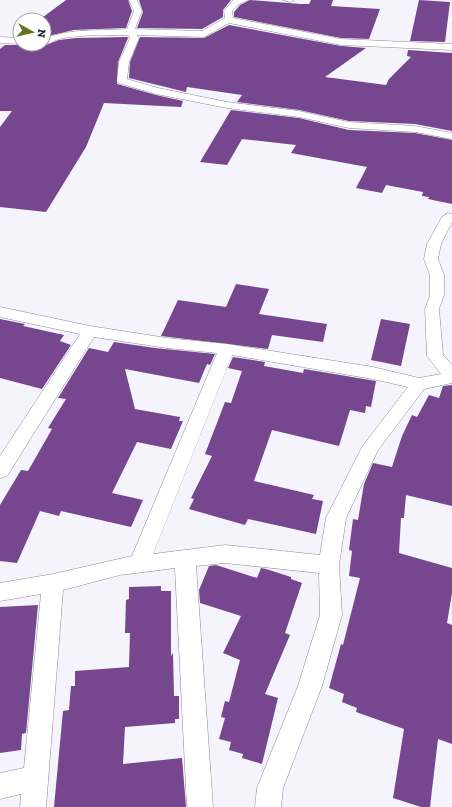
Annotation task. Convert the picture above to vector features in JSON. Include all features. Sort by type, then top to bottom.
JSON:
[{"type":"street","points":[[130,32],[138,11],[133,0]]},
{"type":"street","points":[[228,20],[228,11],[236,2],[245,0]]},
{"type":"street","points":[[52,39],[66,35],[130,32],[204,34],[228,20],[320,39],[339,47],[362,52],[374,44],[452,47]]},
{"type":"street","points":[[130,32],[135,38],[124,62],[122,81],[156,91],[227,105],[299,114],[349,124],[415,129],[452,136]]},
{"type":"street","points":[[0,40],[12,41]]},
{"type":"street","points":[[0,312],[90,331],[167,344],[227,349],[373,373],[419,384],[452,376],[435,356],[432,309],[438,295],[437,275],[430,260],[434,244],[448,217]]},
{"type":"street","points":[[0,471],[90,331]]},
{"type":"street","points":[[138,565],[227,349]]},
{"type":"street","points":[[268,807],[270,788],[310,686],[331,615],[329,565],[336,518],[371,447],[419,384]]},
{"type":"street","points":[[0,592],[53,584],[120,566],[225,554],[329,565]]},
{"type":"street","points":[[185,558],[200,807]]},
{"type":"street","points":[[33,807],[53,584]]},
{"type":"street","points":[[0,786],[36,778]]},
{"type":"building","points":[[66,0],[128,0],[132,11],[126,28],[74,30],[52,35],[52,12],[50,12]]},
{"type":"building","points":[[139,0],[231,0],[223,10],[223,17],[202,29],[137,28],[143,12]]},
{"type":"building","points":[[250,0],[309,4],[311,0],[333,0],[331,6],[380,9],[369,39],[341,38],[234,17],[234,12],[240,5]]},
{"type":"building","points":[[419,0],[450,2],[445,42],[410,41]]},
{"type":"building","points":[[229,25],[341,46],[366,48],[325,77],[386,85],[389,79],[411,57],[407,56],[408,50],[452,53],[452,131],[415,124],[349,121],[299,110],[237,102],[242,95],[187,87],[186,92],[129,78],[130,62],[140,37],[204,38]]},
{"type":"building","points":[[127,37],[128,38],[118,62],[117,84],[183,101],[181,107],[104,103],[86,147],[46,212],[0,207],[0,127],[12,111],[0,111],[0,49],[5,45],[12,45],[12,52],[52,52],[52,43],[59,40],[76,38]]},
{"type":"building","points":[[231,110],[299,118],[349,130],[415,133],[452,140],[452,204],[428,199],[429,197],[422,196],[423,192],[386,185],[382,193],[356,188],[367,167],[291,153],[296,145],[242,139],[227,165],[200,162]]},
{"type":"building","points":[[236,284],[269,289],[259,314],[327,324],[323,342],[272,335],[268,349],[161,336],[178,300],[226,307]]},
{"type":"building","points":[[0,319],[25,324],[23,326],[64,335],[60,341],[71,345],[42,389],[0,378]]},
{"type":"building","points":[[381,319],[410,324],[401,366],[371,360]]},
{"type":"building","points":[[114,342],[215,354],[210,365],[207,364],[199,383],[125,369],[135,409],[180,417],[179,421],[183,421],[171,449],[137,442],[112,493],[143,500],[131,527],[61,511],[59,516],[40,511],[17,563],[0,561],[0,505],[21,470],[28,471],[52,429],[48,428],[66,399],[58,398],[89,348],[108,352]]},
{"type":"building","points":[[233,357],[265,362],[264,366],[303,373],[304,369],[376,381],[371,407],[366,406],[365,413],[350,410],[339,446],[272,430],[254,481],[314,495],[312,499],[323,501],[316,534],[248,519],[245,525],[189,509],[194,499],[191,498],[212,456],[205,454],[225,402],[231,403],[242,371],[228,368]]},
{"type":"building","points":[[452,385],[452,506],[406,495],[404,518],[401,518],[399,553],[452,568],[452,593],[447,623],[452,625],[452,744],[438,739],[430,807],[421,807],[393,798],[404,729],[356,712],[357,708],[342,702],[344,694],[329,688],[341,644],[343,645],[360,578],[349,576],[352,551],[349,550],[353,519],[358,520],[364,484],[373,463],[392,467],[402,436],[412,415],[417,417],[429,395],[439,398],[443,386]]},
{"type":"building","points":[[216,565],[257,578],[261,568],[266,569],[291,577],[291,579],[302,583],[285,633],[290,635],[265,694],[278,698],[262,764],[242,758],[243,754],[229,750],[231,742],[219,739],[225,718],[221,717],[225,701],[229,702],[240,660],[223,653],[241,616],[200,603],[199,590],[209,566]]},
{"type":"building","points":[[161,586],[161,591],[171,591],[171,656],[173,653],[174,696],[179,696],[179,719],[175,719],[175,723],[125,727],[123,764],[182,758],[186,807],[54,807],[63,711],[69,710],[71,686],[75,686],[75,671],[129,667],[130,633],[125,633],[126,600],[129,599],[129,587]]},
{"type":"building","points":[[38,605],[26,733],[22,734],[21,750],[0,753],[0,607]]}]
